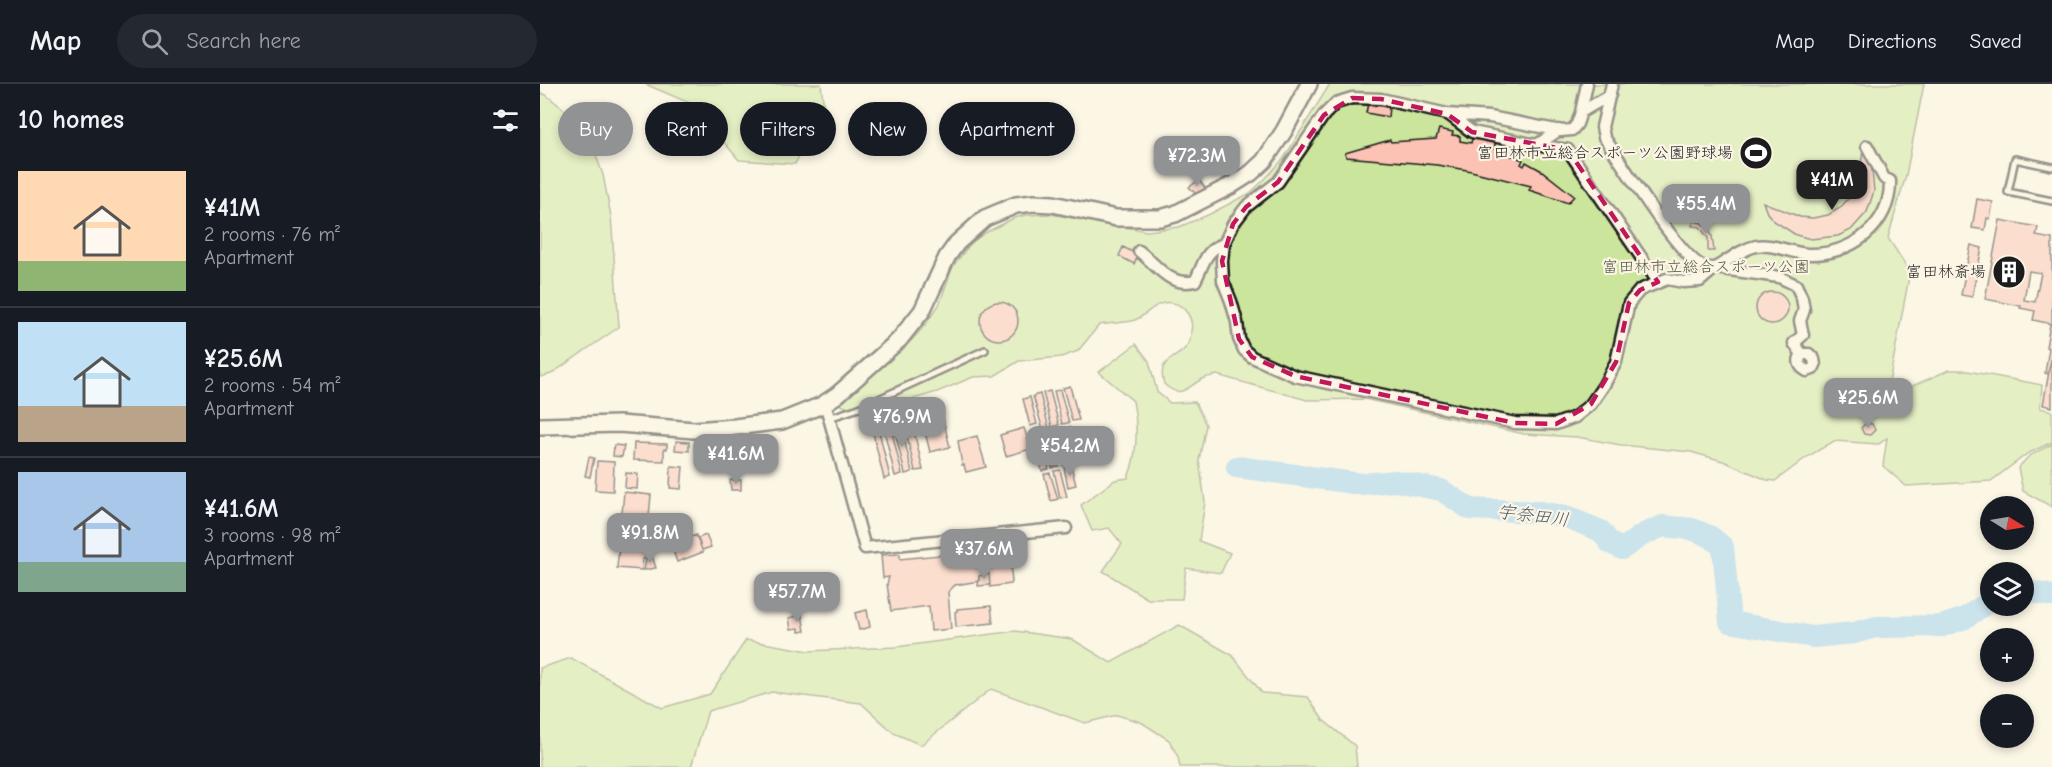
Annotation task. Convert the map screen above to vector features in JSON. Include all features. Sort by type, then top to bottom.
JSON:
[{"type":"street","points":[[540,426],[619,424],[694,430],[782,421],[827,410],[899,340],[922,311],[947,257],[957,243],[985,218],[1016,205],[1034,203],[1060,205],[1116,218],[1160,218],[1175,214],[1232,185],[1264,161],[1284,131],[1309,84]]},
{"type":"street","points":[[1587,84],[1581,112],[1572,130],[1558,130],[1490,117],[1447,114],[1381,99],[1352,98],[1336,103],[1324,115],[1278,182],[1246,207],[1233,224],[1224,244],[1223,281],[1238,322],[1239,339],[1244,350],[1252,357],[1295,376],[1515,423],[1556,424],[1575,417],[1591,404],[1604,385],[1616,362],[1629,303],[1640,290],[1667,279],[1683,282],[1700,281],[1715,268],[1744,250],[1758,246],[1806,254],[1830,253],[1848,247],[1866,235],[1887,206],[1890,193],[1890,181],[1884,178],[1867,146]]},
{"type":"street","points":[[1581,112],[1611,89]]},
{"type":"street","points":[[1611,89],[1602,127],[1604,137],[1684,251],[1702,266],[1779,277],[1796,285],[1804,310],[1800,321],[1803,335],[1794,343],[1802,354]]},
{"type":"street","points":[[1447,114],[1472,132],[1568,150],[1658,282]]},
{"type":"street","points":[[1537,145],[1558,130]]},
{"type":"street","points":[[1139,251],[1168,277],[1177,282],[1187,283],[1195,281],[1206,257],[1214,247],[1224,244]]},
{"type":"street","points":[[827,410],[865,548],[1066,528]]},
{"type":"lane","points":[[2052,167],[2015,159],[2008,192],[2052,201]]},
{"type":"lane","points":[[827,410],[859,408],[985,350]]},
{"type":"highlighted area","points":[[1352,98],[1381,99],[1447,114],[1472,132],[1568,150],[1658,282],[1640,290],[1629,303],[1616,362],[1591,404],[1556,424],[1515,423],[1295,376],[1252,357],[1239,339],[1222,261],[1233,224],[1246,207],[1278,182],[1324,115]]},
{"type":"green space","points":[[645,84],[821,84],[823,102],[740,102],[740,156],[799,156],[795,164],[739,160],[728,147],[728,102],[687,102]]},
{"type":"green space","name":"富田林市立総合スポーツ公園","points":[[1330,84],[1924,84],[1906,175],[1888,238],[1910,272],[1888,388],[1901,391],[1949,370],[1962,370],[2042,385],[2040,408],[2052,411],[2052,442],[2027,454],[1991,481],[1906,486],[1883,466],[1887,438],[1879,444],[1834,441],[1807,457],[1775,481],[1767,480],[1723,461],[1691,452],[1621,445],[1577,437],[1524,434],[1364,399],[1307,400],[1217,375],[1202,379],[1180,392],[1164,384],[1163,369],[1169,360],[1188,345],[1192,324],[1182,307],[1166,302],[1138,319],[1099,325],[1078,351],[1061,357],[1019,361],[994,376],[973,377],[937,392],[873,411],[857,406],[845,407],[840,404],[912,340],[925,325],[939,305],[953,266],[971,243],[985,233],[1014,218],[1026,215],[1050,214],[1147,231],[1179,227],[1208,215],[1250,193],[1264,180],[1284,158]]},
{"type":"green space","points":[[540,93],[558,105],[558,156],[596,156],[603,175],[611,216],[619,327],[551,374],[540,377]]},
{"type":"green space","points":[[1136,344],[1149,361],[1157,392],[1170,403],[1195,402],[1206,425],[1199,460],[1205,502],[1199,541],[1230,553],[1221,573],[1186,568],[1182,599],[1148,599],[1103,571],[1122,544],[1109,528],[1092,531],[1081,505],[1115,480],[1128,478],[1134,459],[1136,440],[1133,401],[1099,372]]},
{"type":"green space","points":[[2052,444],[2052,507],[2023,491],[2018,468],[2029,456]]},
{"type":"green space","points":[[1179,625],[1232,655],[1262,693],[1308,697],[1323,720],[1355,746],[1357,767],[1180,767],[1178,757],[1169,740],[1141,722],[1117,715],[1085,723],[991,689],[921,745],[894,733],[861,703],[772,692],[708,711],[691,767],[540,767],[540,668],[571,658],[662,708],[710,694],[746,640],[809,651],[896,647],[1015,631],[1072,639],[1111,663]]},
{"type":"building","points":[[1368,103],[1389,107],[1388,117],[1366,113]]},
{"type":"building","points":[[1439,129],[1460,136],[1460,141],[1471,143],[1472,139],[1481,139],[1481,137],[1496,140],[1494,149],[1523,160],[1521,164],[1524,166],[1526,162],[1542,171],[1574,196],[1568,203],[1529,190],[1531,186],[1467,170],[1346,157],[1345,153],[1390,140],[1391,142],[1436,139]]},
{"type":"building","points":[[1863,149],[1871,161],[1874,191],[1867,212],[1851,230],[1838,236],[1811,239],[1796,235],[1774,221],[1767,213],[1763,202],[1800,217],[1813,218],[1828,215],[1840,208],[1855,191],[1860,175]]},
{"type":"building","points":[[1199,180],[1205,188],[1197,195],[1189,187]]},
{"type":"building","points":[[1977,199],[1993,202],[1985,230],[1972,228]]},
{"type":"building","name":"富田林斎場","points":[[2000,220],[2038,227],[2036,236],[2052,239],[2052,324],[2033,320],[2035,311],[1985,299]],"holes":[[[2029,271],[2041,273],[2035,302],[2024,300]]]},
{"type":"building","points":[[1694,221],[1702,223],[1709,230],[1714,251],[1708,251],[1708,238],[1700,227],[1692,226]]},
{"type":"building","points":[[1971,245],[1982,248],[1977,271],[1966,269]]},
{"type":"building","points":[[1123,247],[1138,255],[1134,264],[1119,256]]},
{"type":"building","points":[[1966,269],[1977,272],[1972,297],[1961,295]]},
{"type":"building","points":[[1772,292],[1784,296],[1788,308],[1784,320],[1772,324],[1760,320],[1756,308],[1760,296]]},
{"type":"building","points":[[999,302],[1013,307],[1018,321],[1013,335],[999,340],[985,335],[980,321],[985,307]]},
{"type":"building","points":[[2050,324],[2052,324],[2052,355],[2048,374],[2045,373],[2049,348],[2046,347]]},
{"type":"building","points":[[2052,355],[2052,407],[2043,405]]},
{"type":"building","points":[[1070,386],[1079,420],[1072,421],[1063,388]]},
{"type":"building","points":[[1060,390],[1069,423],[1062,424],[1054,391]]},
{"type":"building","points":[[1050,391],[1059,425],[1052,427],[1043,393]]},
{"type":"building","points":[[1040,394],[1049,428],[1043,430],[1033,396]]},
{"type":"building","points":[[1030,397],[1037,424],[1030,426],[1023,399]]},
{"type":"building","points":[[941,411],[950,447],[930,452],[921,416]]},
{"type":"building","points":[[911,418],[923,470],[915,471],[903,420]]},
{"type":"building","points":[[900,421],[912,472],[905,474],[893,423]]},
{"type":"building","points":[[1866,423],[1872,424],[1875,430],[1870,435],[1864,434],[1861,428]]},
{"type":"building","points":[[890,424],[902,474],[895,476],[883,426]]},
{"type":"building","points":[[1070,427],[1080,461],[1073,463],[1064,429]]},
{"type":"building","points":[[1024,428],[1031,449],[1006,456],[1000,435]]},
{"type":"building","points":[[1061,429],[1069,463],[1063,465],[1054,431]]},
{"type":"building","points":[[879,431],[890,477],[884,479],[873,433]]},
{"type":"building","points":[[1050,432],[1059,466],[1052,468],[1043,434]]},
{"type":"building","points":[[977,436],[986,467],[966,472],[962,465],[958,441]]},
{"type":"building","points":[[676,441],[689,442],[689,451],[675,450]]},
{"type":"building","points":[[634,443],[667,444],[667,449],[664,449],[664,461],[633,460]]},
{"type":"building","points":[[759,444],[761,459],[751,461],[748,446]]},
{"type":"building","points":[[614,445],[624,446],[622,457],[613,456]]},
{"type":"building","points":[[1046,455],[1049,469],[1042,471],[1039,457]]},
{"type":"building","points":[[589,457],[594,458],[590,477],[585,476]]},
{"type":"building","points":[[597,461],[614,462],[613,491],[595,490]]},
{"type":"building","points":[[671,466],[683,467],[681,489],[670,488]]},
{"type":"building","points":[[1071,466],[1076,485],[1068,487],[1064,468]]},
{"type":"building","points":[[1060,470],[1067,497],[1060,498],[1054,471]]},
{"type":"building","points":[[626,473],[638,474],[637,489],[625,488]]},
{"type":"building","points":[[1050,473],[1058,499],[1051,501],[1044,474]]},
{"type":"building","points":[[730,480],[741,480],[741,490],[731,490]]},
{"type":"building","points":[[624,492],[651,495],[642,570],[617,568]]},
{"type":"building","points":[[696,535],[703,552],[677,562],[671,545]]},
{"type":"building","points":[[706,535],[711,547],[702,550],[698,538]]},
{"type":"building","points":[[1010,548],[1014,567],[1011,570],[1011,584],[990,587],[989,574],[979,576],[979,581],[955,585],[948,592],[951,629],[931,631],[929,606],[891,611],[887,584],[889,577],[883,578],[881,555],[900,554],[900,559]]},
{"type":"building","points":[[652,556],[656,568],[644,570],[646,559]]},
{"type":"building","points":[[989,574],[990,585],[978,586],[979,576]]},
{"type":"building","points":[[991,606],[993,623],[956,627],[955,612],[957,609]]},
{"type":"building","points":[[867,610],[870,627],[859,630],[855,613]]},
{"type":"building","points":[[802,615],[805,631],[799,632],[799,628],[791,629],[789,618]]},
{"type":"waterway","name":"宇奈田川","points":[[1237,467],[1361,484],[1396,481],[1441,490],[1470,509],[1540,512],[1564,516],[1601,531],[1610,543],[1622,549],[1644,534],[1663,526],[1692,529],[1711,537],[1723,547],[1730,622],[1813,637],[1854,633],[1876,627],[1942,626],[1965,618],[1980,608]]},
{"type":"waterway","name":"宇奈田川","points":[[2034,592],[2052,596]]},
{"type":"place","name":"富田林市立総合スポーツ公園野球場","points":[[1756,153]]},
{"type":"place","name":"富田林斎場","points":[[2009,272]]}]
